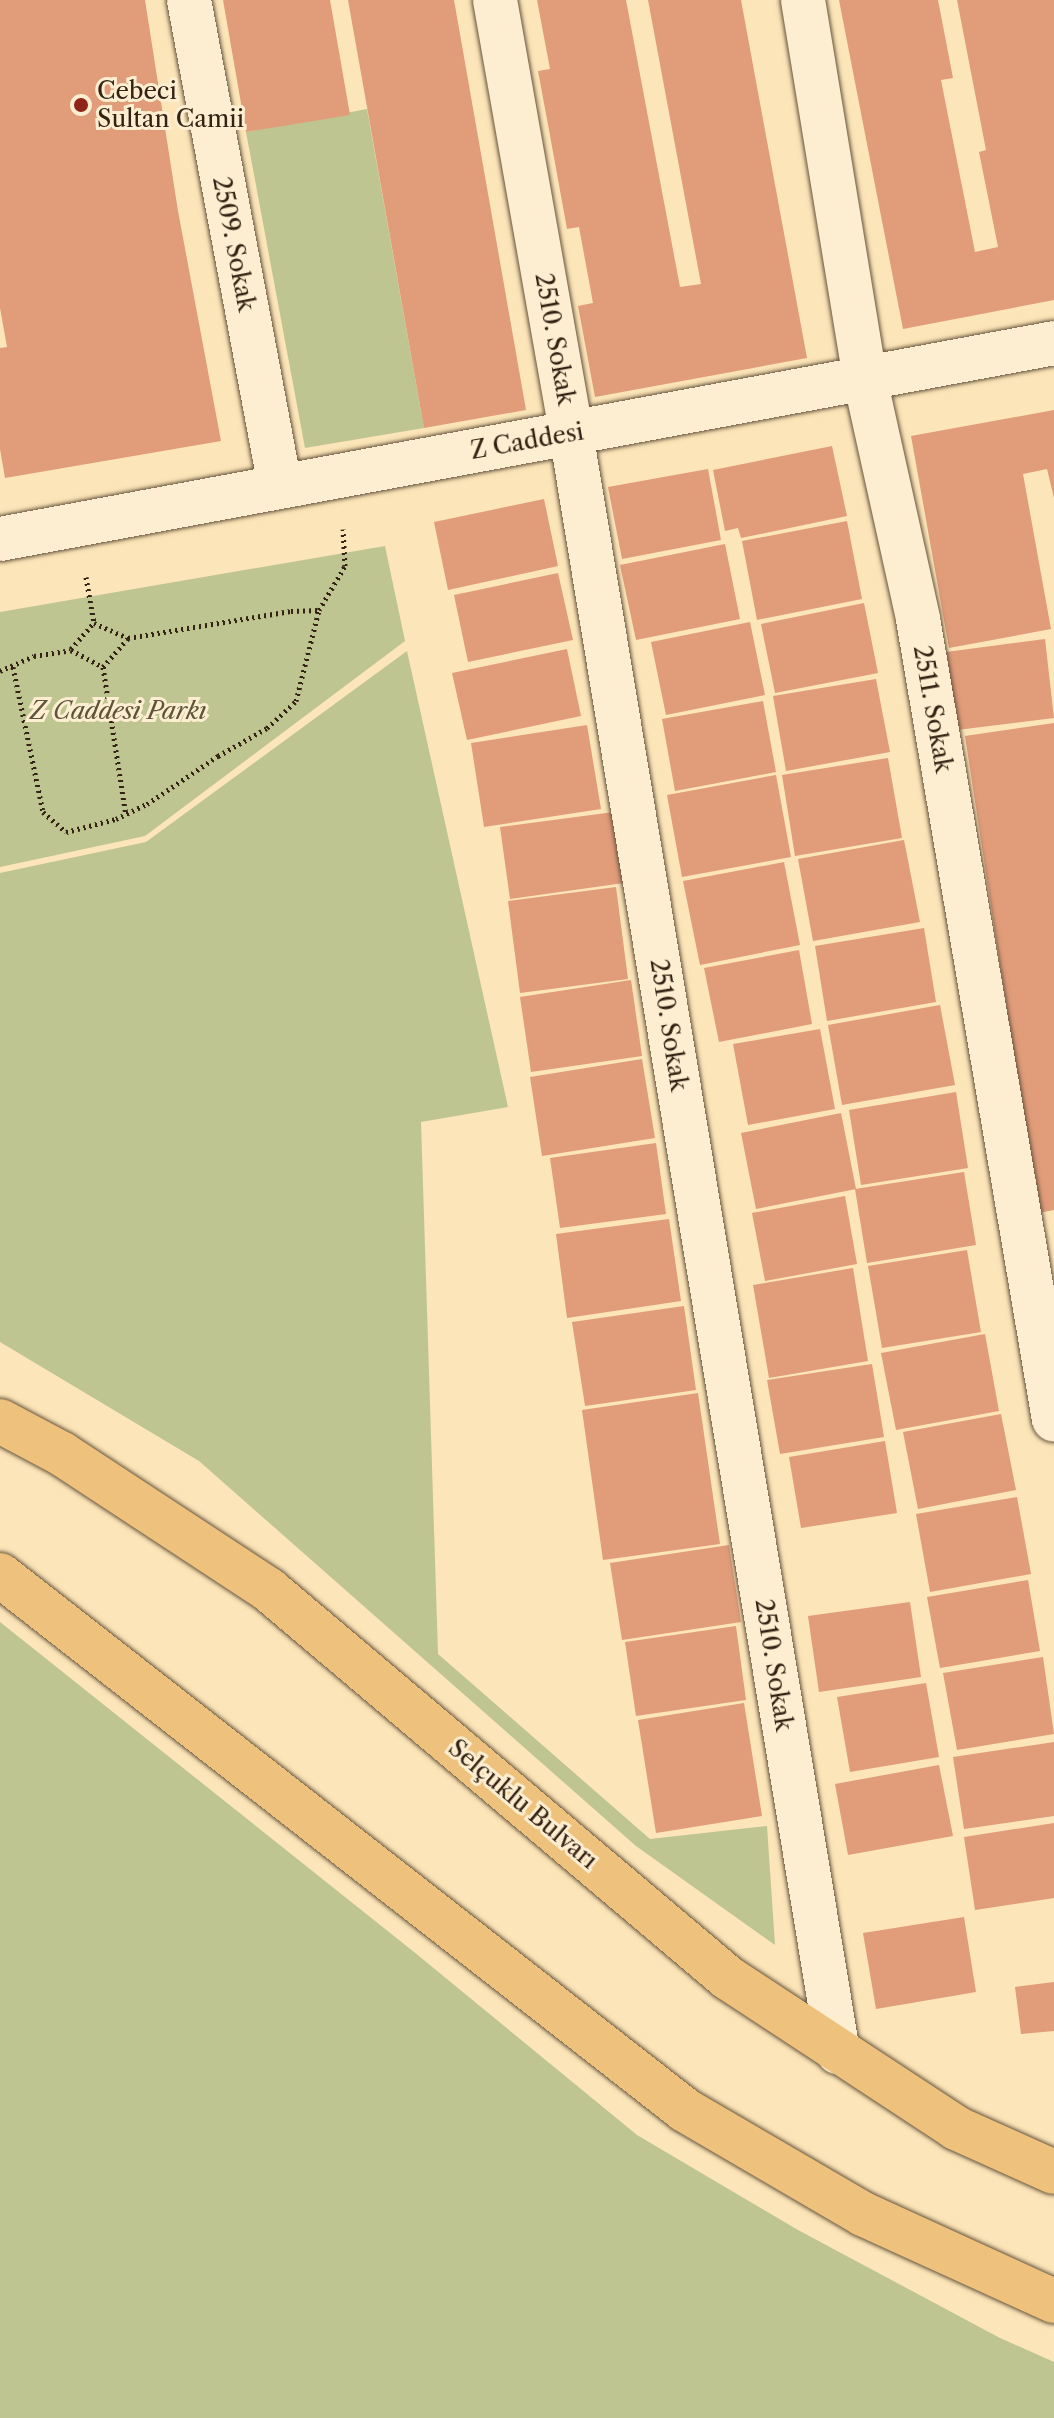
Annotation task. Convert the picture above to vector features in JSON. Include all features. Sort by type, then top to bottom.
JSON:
[{"type":"main road","name":"Selçuklu Bulvarı","points":[[0,1421],[62,1454],[269,1590],[728,1978],[956,2128],[1054,2172]]},
{"type":"main road","points":[[0,1575],[685,2110],[863,2214],[1054,2301]]},
{"type":"street","name":"2509. Sokak","points":[[189,0],[280,487]]},
{"type":"street","name":"2510. Sokak","points":[[495,0],[571,433],[838,2052]]},
{"type":"street","name":"2511. Sokak","points":[[803,0],[865,379],[918,619],[1042,1270],[1054,1420]]},
{"type":"street","name":"Z Caddesi","points":[[0,539],[1054,343]]},
{"type":"path","points":[[13,667],[43,812],[66,832],[126,815],[267,728],[296,701],[319,610],[345,566],[345,537],[330,478]]},
{"type":"path","points":[[71,650],[94,623],[128,638],[291,611],[319,610]]},
{"type":"path","points":[[126,815],[103,667],[128,638]]},
{"type":"path","points":[[0,671],[34,656],[71,650],[103,667]]},
{"type":"green space","points":[[367,109],[424,428],[305,448],[246,132]]},
{"type":"green space","name":"Z Caddesi Parkı","points":[[385,546],[405,641],[145,836],[0,867],[0,612]]},
{"type":"green space","points":[[407,651],[508,1107],[421,1122],[438,1654],[650,1839],[767,1826],[775,1945],[636,1846],[199,1461],[0,1342],[0,873],[146,842]]},
{"type":"green space","points":[[0,1622],[414,1952],[637,2135],[798,2230],[1000,2338],[1054,2362],[1054,2418],[0,2418]]},
{"type":"building","points":[[0,0],[145,0],[178,211],[221,441],[5,478],[0,449],[0,348],[7,347],[0,308]]},
{"type":"building","points":[[223,0],[330,0],[350,115],[246,132]]},
{"type":"building","points":[[348,0],[454,0],[526,410],[424,428]]},
{"type":"building","points":[[537,0],[626,0],[680,287],[701,284],[648,0],[741,0],[807,358],[595,397],[578,306],[593,303],[579,227],[567,229],[538,71],[550,69]]},
{"type":"building","points":[[839,0],[938,0],[953,78],[941,80],[975,252],[998,247],[979,152],[986,150],[957,0],[1054,0],[1054,300],[903,329]]},
{"type":"building","points":[[1054,410],[1054,498],[1047,469],[1023,474],[1051,629],[949,648],[911,436]]},
{"type":"building","points":[[832,446],[847,516],[741,538],[738,528],[725,531],[713,470]]},
{"type":"building","points":[[708,469],[721,540],[622,559],[608,487]]},
{"type":"building","points":[[544,499],[558,566],[448,590],[434,522]]},
{"type":"building","points":[[847,521],[862,599],[757,620],[742,541]]},
{"type":"building","points":[[725,544],[740,619],[636,640],[620,565]]},
{"type":"building","points":[[558,573],[573,640],[468,662],[454,595]]},
{"type":"building","points":[[864,603],[878,673],[775,693],[761,624]]},
{"type":"building","points":[[750,622],[765,695],[666,715],[651,642]]},
{"type":"building","points":[[1045,639],[1054,718],[957,730],[946,652]]},
{"type":"building","points":[[567,649],[581,716],[467,740],[452,673]]},
{"type":"building","points":[[876,679],[890,752],[786,771],[773,696]]},
{"type":"building","points":[[763,701],[776,772],[675,791],[662,719]]},
{"type":"building","points":[[1054,723],[1054,1210],[1038,1213],[965,736]]},
{"type":"building","points":[[587,725],[601,809],[484,827],[471,743]]},
{"type":"building","points":[[888,758],[902,838],[795,856],[782,775]]},
{"type":"building","points":[[776,775],[791,857],[682,877],[667,795]]},
{"type":"building","points":[[614,812],[624,883],[510,899],[500,827]]},
{"type":"building","points":[[904,840],[920,922],[813,941],[798,859]]},
{"type":"building","points":[[784,862],[800,945],[700,965],[683,881]]},
{"type":"building","points":[[616,887],[628,979],[520,993],[508,901]]},
{"type":"building","points":[[924,928],[936,1002],[827,1021],[815,946]]},
{"type":"building","points":[[799,950],[812,1024],[719,1042],[704,968]]},
{"type":"building","points":[[631,980],[642,1056],[531,1072],[520,997]]},
{"type":"building","points":[[940,1005],[955,1085],[842,1105],[828,1025]]},
{"type":"building","points":[[820,1029],[835,1109],[748,1125],[733,1044]]},
{"type":"building","points":[[642,1059],[655,1138],[542,1156],[530,1077]]},
{"type":"building","points":[[956,1092],[968,1168],[861,1185],[849,1110]]},
{"type":"building","points":[[841,1113],[856,1189],[756,1209],[741,1133]]},
{"type":"building","points":[[656,1143],[666,1214],[560,1228],[550,1158]]},
{"type":"building","points":[[964,1172],[976,1245],[867,1263],[855,1189]]},
{"type":"building","points":[[845,1196],[857,1264],[765,1281],[752,1213]]},
{"type":"building","points":[[669,1219],[681,1301],[567,1318],[556,1234]]},
{"type":"building","points":[[967,1250],[981,1332],[882,1348],[868,1266]]},
{"type":"building","points":[[853,1268],[868,1361],[769,1378],[753,1285]]},
{"type":"building","points":[[684,1306],[696,1390],[585,1406],[572,1322]]},
{"type":"building","points":[[985,1334],[999,1411],[896,1430],[881,1353]]},
{"type":"building","points":[[872,1364],[884,1437],[780,1454],[767,1380]]},
{"type":"building","points":[[698,1393],[720,1544],[603,1560],[582,1410]]},
{"type":"building","points":[[1001,1414],[1016,1490],[918,1509],[903,1432]]},
{"type":"building","points":[[885,1441],[897,1513],[801,1528],[789,1457]]},
{"type":"building","points":[[1017,1497],[1031,1574],[930,1592],[916,1514]]},
{"type":"building","points":[[729,1545],[741,1622],[622,1640],[610,1563]]},
{"type":"building","points":[[1028,1580],[1040,1651],[940,1668],[927,1597]]},
{"type":"building","points":[[910,1602],[921,1677],[819,1692],[808,1616]]},
{"type":"building","points":[[736,1626],[746,1700],[636,1716],[625,1642]]},
{"type":"building","points":[[1043,1657],[1054,1734],[957,1750],[943,1673]]},
{"type":"building","points":[[926,1683],[939,1757],[850,1772],[837,1697]]},
{"type":"building","points":[[744,1703],[762,1816],[656,1833],[638,1720]]},
{"type":"building","points":[[1054,1742],[1054,1816],[964,1829],[953,1757]]},
{"type":"building","points":[[939,1765],[953,1836],[848,1855],[835,1784]]},
{"type":"building","points":[[1054,1823],[1054,1898],[975,1910],[964,1837]]},
{"type":"building","points":[[964,1917],[976,1992],[876,2009],[863,1933]]},
{"type":"building","points":[[1054,1982],[1054,2031],[1021,2034],[1015,1987]]},
{"type":"place","name":"Cebeci Sultan Camii","points":[[81,105]]}]
